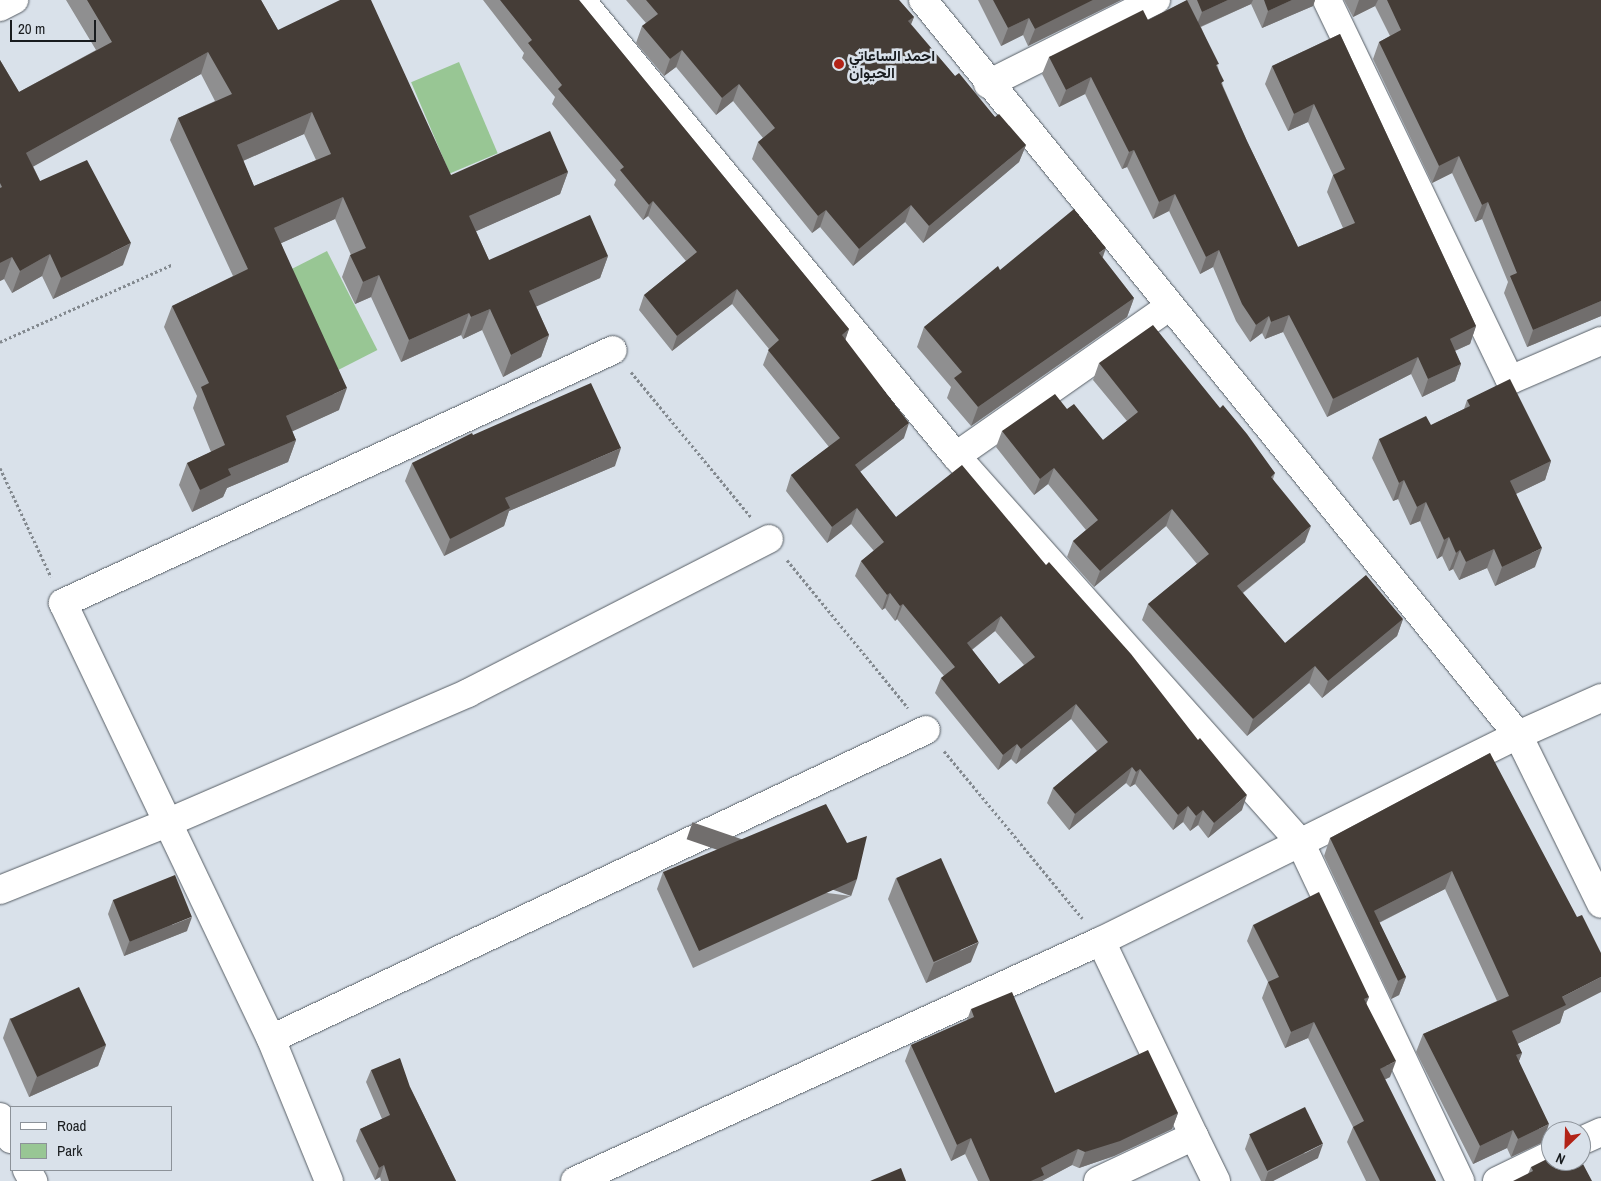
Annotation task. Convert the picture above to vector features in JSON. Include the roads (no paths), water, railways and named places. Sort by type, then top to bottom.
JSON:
[{"type":"street","points":[[0,7],[14,0]]},
{"type":"street","points":[[581,0],[956,456],[1300,842],[1460,1181]]},
{"type":"street","points":[[922,0],[988,84],[1518,735],[1601,904]]},
{"type":"street","points":[[988,84],[1156,0]]},
{"type":"street","points":[[1327,0],[1510,380],[1601,341]]},
{"type":"street","points":[[956,456],[1169,307]]},
{"type":"street","points":[[329,1181],[271,1039],[63,603],[613,350]]},
{"type":"street","points":[[0,890],[169,822],[468,693],[769,539]]},
{"type":"street","points":[[575,1181],[1101,941],[1518,735],[1601,698]]},
{"type":"street","points":[[271,1039],[926,730]]},
{"type":"street","points":[[1101,941],[1216,1181]]},
{"type":"street","points":[[0,1117],[10,1137]]},
{"type":"street","points":[[1098,1181],[1194,1136]]},
{"type":"street","points":[[1497,1181],[1541,1160]]},
{"type":"place","name":"احمد الساعاتي الحيوان","points":[[839,64]]}]
